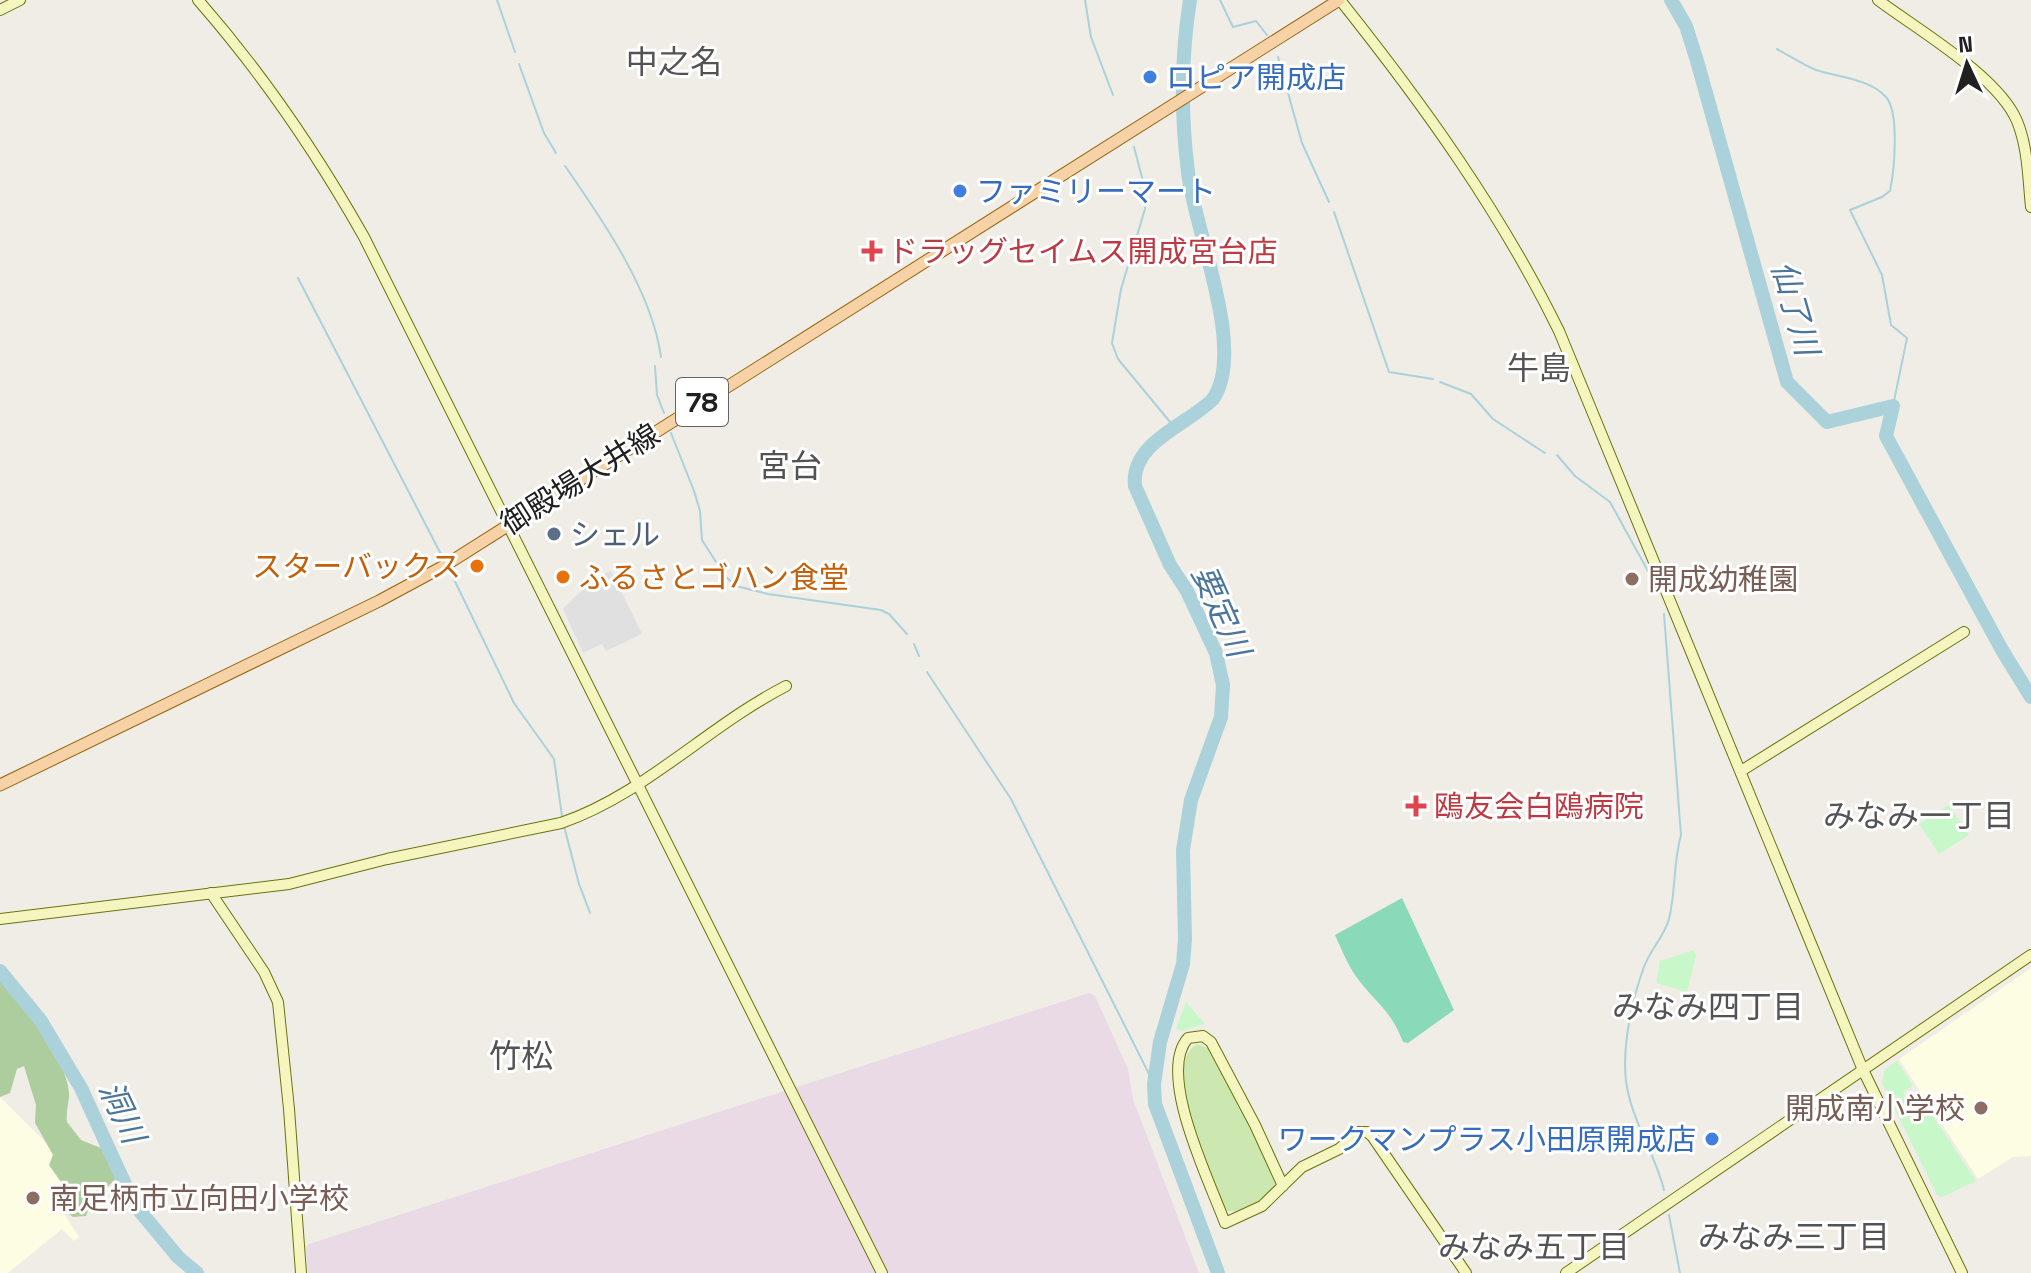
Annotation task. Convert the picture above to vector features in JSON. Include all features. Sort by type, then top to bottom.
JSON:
[{"type":"main road","name":"御殿場大井線","points":[[0,785],[379,601],[447,564],[1340,0]]},
{"type":"street","points":[[0,10],[20,0]]},
{"type":"street","points":[[198,0],[270,87],[333,182],[364,237],[882,1273]]},
{"type":"street","points":[[1340,0],[1419,101],[1465,167],[1535,282],[1602,432],[1863,1070],[1962,1273]]},
{"type":"street","points":[[1878,0],[1988,82],[2012,110],[2025,146],[2031,207]]},
{"type":"street","points":[[1741,771],[1964,632]]},
{"type":"street","points":[[0,919],[289,884],[387,859],[558,823],[583,815],[638,786],[752,704],[786,686]]},
{"type":"street","points":[[211,893],[264,972],[278,1002],[301,1273]]},
{"type":"street","points":[[1566,1273],[2031,955]]},
{"type":"street","points":[[1283,1186],[1211,1042],[1203,1036],[1188,1038],[1178,1056],[1178,1090],[1225,1223],[1262,1206],[1283,1186],[1302,1167],[1339,1149],[1358,1132],[1367,1132],[1466,1273]]},
{"type":"shaded area","points":[[611,571],[642,634],[606,651],[602,644],[583,653],[563,609],[594,578]]},
{"type":"shaded area","name":"開成南小学校","points":[[2031,968],[2031,1156],[2013,1157],[1978,1179],[1899,1059]]},
{"type":"shaded area","points":[[1089,993],[1095,996],[1128,1069],[1133,1099],[1199,1273],[308,1273],[306,1247],[309,1244]]},
{"type":"shaded area","name":"南足柄市立向田小学校","points":[[0,1097],[51,1148],[68,1182],[65,1215],[79,1237],[74,1241],[62,1229],[8,1273],[0,1273]]},
{"type":"green space","points":[[1949,805],[1969,835],[1939,854],[1919,824]]},
{"type":"green space","points":[[1402,898],[1454,1010],[1408,1043],[1403,1042],[1387,1013],[1355,975],[1335,935]]},
{"type":"green space","points":[[1694,950],[1696,955],[1687,992],[1656,983],[1660,961]]},
{"type":"green space","points":[[0,978],[43,1034],[62,1068],[69,1097],[67,1122],[81,1140],[106,1150],[117,1178],[91,1202],[86,1216],[73,1217],[61,1208],[63,1185],[49,1165],[53,1155],[35,1123],[36,1105],[24,1066],[17,1069],[10,1093],[0,1097]]},
{"type":"green space","points":[[1186,1002],[1205,1024],[1181,1031],[1176,1029]]},
{"type":"green space","points":[[1197,1044],[1208,1048],[1252,1127],[1276,1181],[1263,1198],[1241,1210],[1227,1211],[1223,1207],[1191,1122],[1183,1075],[1186,1056]]},
{"type":"green space","points":[[1897,1061],[1913,1086],[1903,1092],[1911,1107],[1922,1100],[1976,1181],[1942,1197],[1937,1195],[1882,1083],[1885,1069]]},
{"type":"waterway","points":[[497,0],[515,52]]},
{"type":"waterway","points":[[1085,0],[1091,37],[1113,95]]},
{"type":"waterway","name":"要定川","points":[[1190,0],[1184,64],[1186,151],[1192,196],[1222,320],[1222,377],[1213,399],[1151,446],[1136,471],[1135,486],[1170,565],[1187,591],[1216,653],[1223,685],[1221,717],[1191,800],[1183,850],[1183,964],[1160,1042],[1154,1084],[1155,1104],[1218,1273]]},
{"type":"waterway","points":[[1220,0],[1233,27],[1256,21],[1267,35]]},
{"type":"waterway","name":"仙了川","points":[[1671,0],[1686,26],[1697,61],[1787,382],[1827,422],[1893,406],[1886,436],[2002,650],[2031,697]]},
{"type":"waterway","points":[[1777,49],[1816,70],[1871,86],[1886,97],[1890,105],[1895,143],[1890,191],[1850,210],[1882,275],[1891,325],[1907,338],[1893,406]]},
{"type":"waterway","points":[[1278,57],[1302,143],[1329,202]]},
{"type":"waterway","points":[[519,64],[544,133],[556,153]]},
{"type":"waterway","points":[[1134,147],[1144,185],[1145,209],[1121,289],[1112,343],[1118,359],[1175,428]]},
{"type":"waterway","points":[[565,166],[624,257],[647,307],[661,357]]},
{"type":"waterway","points":[[1334,212],[1389,372],[1433,379]]},
{"type":"waterway","points":[[298,278],[445,562]]},
{"type":"waterway","points":[[655,366],[657,395],[664,413]]},
{"type":"waterway","points":[[1440,382],[1471,394],[1493,419],[1545,453]]},
{"type":"waterway","points":[[671,433],[700,511],[702,540],[725,576],[736,586],[768,594],[881,610],[889,614],[907,634]]},
{"type":"waterway","points":[[1557,455],[1575,476],[1610,502],[1648,571]]},
{"type":"waterway","points":[[448,567],[514,703],[554,759],[562,816]]},
{"type":"waterway","points":[[1664,614],[1681,835],[1669,919],[1640,980],[1629,1023],[1625,1068],[1633,1109],[1664,1190]]},
{"type":"waterway","points":[[914,644],[919,656]]},
{"type":"waterway","points":[[927,672],[1011,799],[1154,1084]]},
{"type":"waterway","points":[[564,826],[590,913]]},
{"type":"waterway","name":"洞川","points":[[0,971],[41,1021],[81,1088],[134,1204],[178,1257],[197,1273]]},
{"type":"waterway","points":[[1669,1215],[1680,1273]]},
{"type":"place","name":"ロピア開成店","points":[[1150,77]]},
{"type":"place","name":"ファミリーマート","points":[[960,191]]},
{"type":"place","name":"ドラッグセイムス開成宮台店","points":[[872,251]]},
{"type":"place","name":"シェル","points":[[554,534]]},
{"type":"place","name":"スターバックス","points":[[477,566]]},
{"type":"place","name":"ふるさとゴハン食堂","points":[[563,577]]},
{"type":"place","name":"開成幼稚園","points":[[1632,579]]},
{"type":"place","name":"鴎友会白鴎病院","points":[[1416,806]]},
{"type":"place","name":"開成南小学校","points":[[1981,1108]]},
{"type":"place","name":"ワークマンプラス小田原開成店","points":[[1712,1139]]},
{"type":"place","name":"南足柄市立向田小学校","points":[[33,1198]]},
{"type":"district","name":"中之名","points":[[674,62]]},
{"type":"district","name":"牛島","points":[[1539,368]]},
{"type":"district","name":"宮台","points":[[790,466]]},
{"type":"district","name":"みなみ一丁目","points":[[1919,816]]},
{"type":"district","name":"みなみ四丁目","points":[[1708,1007]]},
{"type":"district","name":"竹松","points":[[521,1056]]},
{"type":"district","name":"みなみ三丁目","points":[[1794,1237]]},
{"type":"district","name":"みなみ五丁目","points":[[1534,1247]]}]
